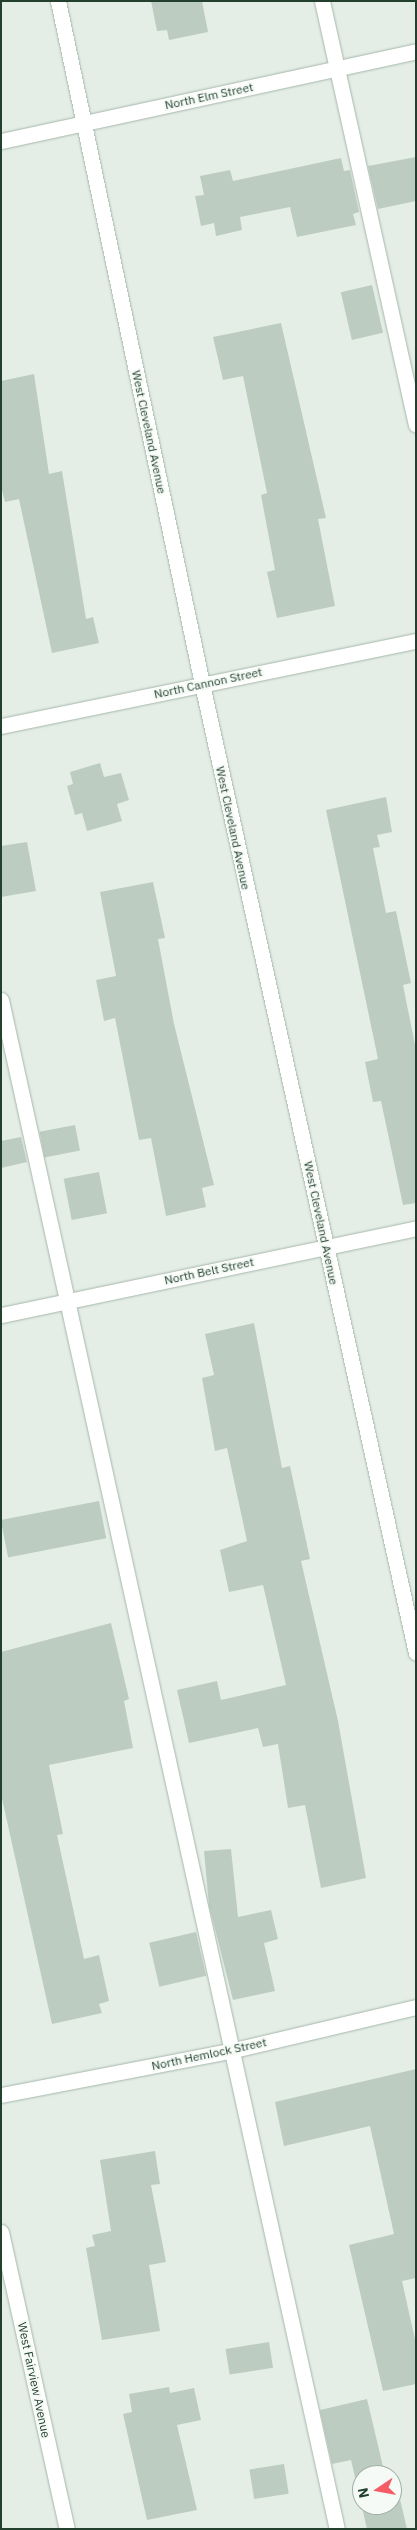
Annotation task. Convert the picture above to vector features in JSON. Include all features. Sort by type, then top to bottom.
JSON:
[{"type":"street","name":"West Cleveland Avenue","points":[[58,1],[202,684],[416,1652]]},
{"type":"street","points":[[322,1],[416,425]]},
{"type":"street","name":"North Elm Street","points":[[1,141],[416,51]]},
{"type":"street","name":"North Cannon Street","points":[[1,726],[416,641]]},
{"type":"street","points":[[1,1000],[234,2050],[337,2529]]},
{"type":"street","name":"North Belt Street","points":[[1,1315],[416,1228]]},
{"type":"street","name":"North Hemlock Street","points":[[1,2095],[234,2050],[416,2007]]},
{"type":"street","name":"West Fairview Avenue","points":[[1,2232],[67,2529]]},
{"type":"building","points":[[151,1],[202,1],[208,32],[169,40],[167,30],[157,31]]},
{"type":"building","points":[[416,157],[416,201],[378,209],[368,166]]},
{"type":"building","points":[[341,158],[344,171],[350,170],[359,212],[353,214],[356,225],[297,237],[290,207],[240,217],[242,230],[216,236],[214,223],[201,226],[195,196],[204,195],[200,176],[230,170],[233,181]]},
{"type":"building","points":[[372,285],[383,333],[352,340],[341,292]]},
{"type":"building","points":[[281,323],[326,518],[318,519],[335,606],[277,618],[267,572],[275,570],[261,495],[267,493],[243,376],[223,380],[213,337]]},
{"type":"building","points":[[34,374],[49,474],[62,471],[86,619],[93,617],[99,643],[52,653],[19,499],[5,502],[1,486],[1,381]]},
{"type":"building","points":[[100,763],[104,777],[121,773],[129,800],[117,804],[122,821],[87,831],[82,813],[75,815],[67,786],[73,784],[70,772]]},
{"type":"building","points":[[386,797],[392,832],[377,835],[380,847],[373,848],[386,913],[396,911],[411,983],[403,985],[416,1050],[416,1203],[403,1205],[381,1101],[373,1102],[365,1062],[378,1059],[326,810]]},
{"type":"building","points":[[27,842],[36,891],[1,897],[1,846]]},
{"type":"building","points":[[153,882],[165,938],[158,939],[174,1024],[214,1185],[202,1188],[206,1207],[166,1216],[151,1138],[139,1140],[115,1018],[104,1021],[96,980],[116,976],[100,892]]},
{"type":"building","points":[[75,1125],[80,1151],[45,1157],[40,1132]]},
{"type":"building","points":[[21,1137],[27,1162],[1,1168],[1,1141]]},
{"type":"building","points":[[99,1172],[107,1213],[72,1220],[64,1179]]},
{"type":"building","points":[[254,1323],[282,1468],[290,1466],[310,1559],[301,1561],[338,1721],[366,1878],[321,1888],[305,1805],[288,1808],[278,1744],[263,1747],[258,1728],[189,1743],[177,1690],[217,1681],[221,1700],[286,1685],[263,1585],[229,1592],[220,1550],[247,1541],[227,1448],[215,1451],[202,1378],[214,1375],[205,1334]]},
{"type":"building","points":[[99,1501],[106,1538],[8,1557],[1,1520]]},
{"type":"building","points":[[111,1623],[129,1699],[124,1701],[133,1748],[49,1765],[63,1834],[57,1835],[84,1959],[99,1955],[109,2001],[99,2004],[102,2013],[52,2024],[1,1794],[1,1652]]},
{"type":"building","points":[[231,1849],[238,1917],[271,1910],[278,1939],[264,1943],[275,1991],[233,2000],[209,1905],[204,1851]]},
{"type":"building","points":[[196,1932],[206,1976],[159,1987],[149,1943]]},
{"type":"building","points":[[416,2069],[416,2278],[402,2281],[416,2344],[416,2384],[383,2391],[349,2245],[394,2234],[370,2126],[284,2146],[275,2102]]},
{"type":"building","points":[[155,2151],[160,2184],[151,2185],[166,2262],[149,2265],[160,2331],[102,2340],[86,2248],[95,2246],[92,2235],[111,2231],[100,2160]]},
{"type":"building","points":[[269,2342],[273,2368],[230,2375],[226,2349]]},
{"type":"building","points":[[169,2387],[170,2393],[194,2388],[201,2420],[177,2425],[197,2510],[147,2520],[123,2414],[132,2412],[129,2394]]},
{"type":"building","points":[[367,2399],[383,2465],[352,2465],[351,2460],[332,2464],[320,2410]]},
{"type":"building","points":[[284,2464],[289,2494],[254,2499],[249,2469]]},
{"type":"building","points":[[402,2508],[407,2529],[367,2529],[364,2515],[402,2515]]}]
